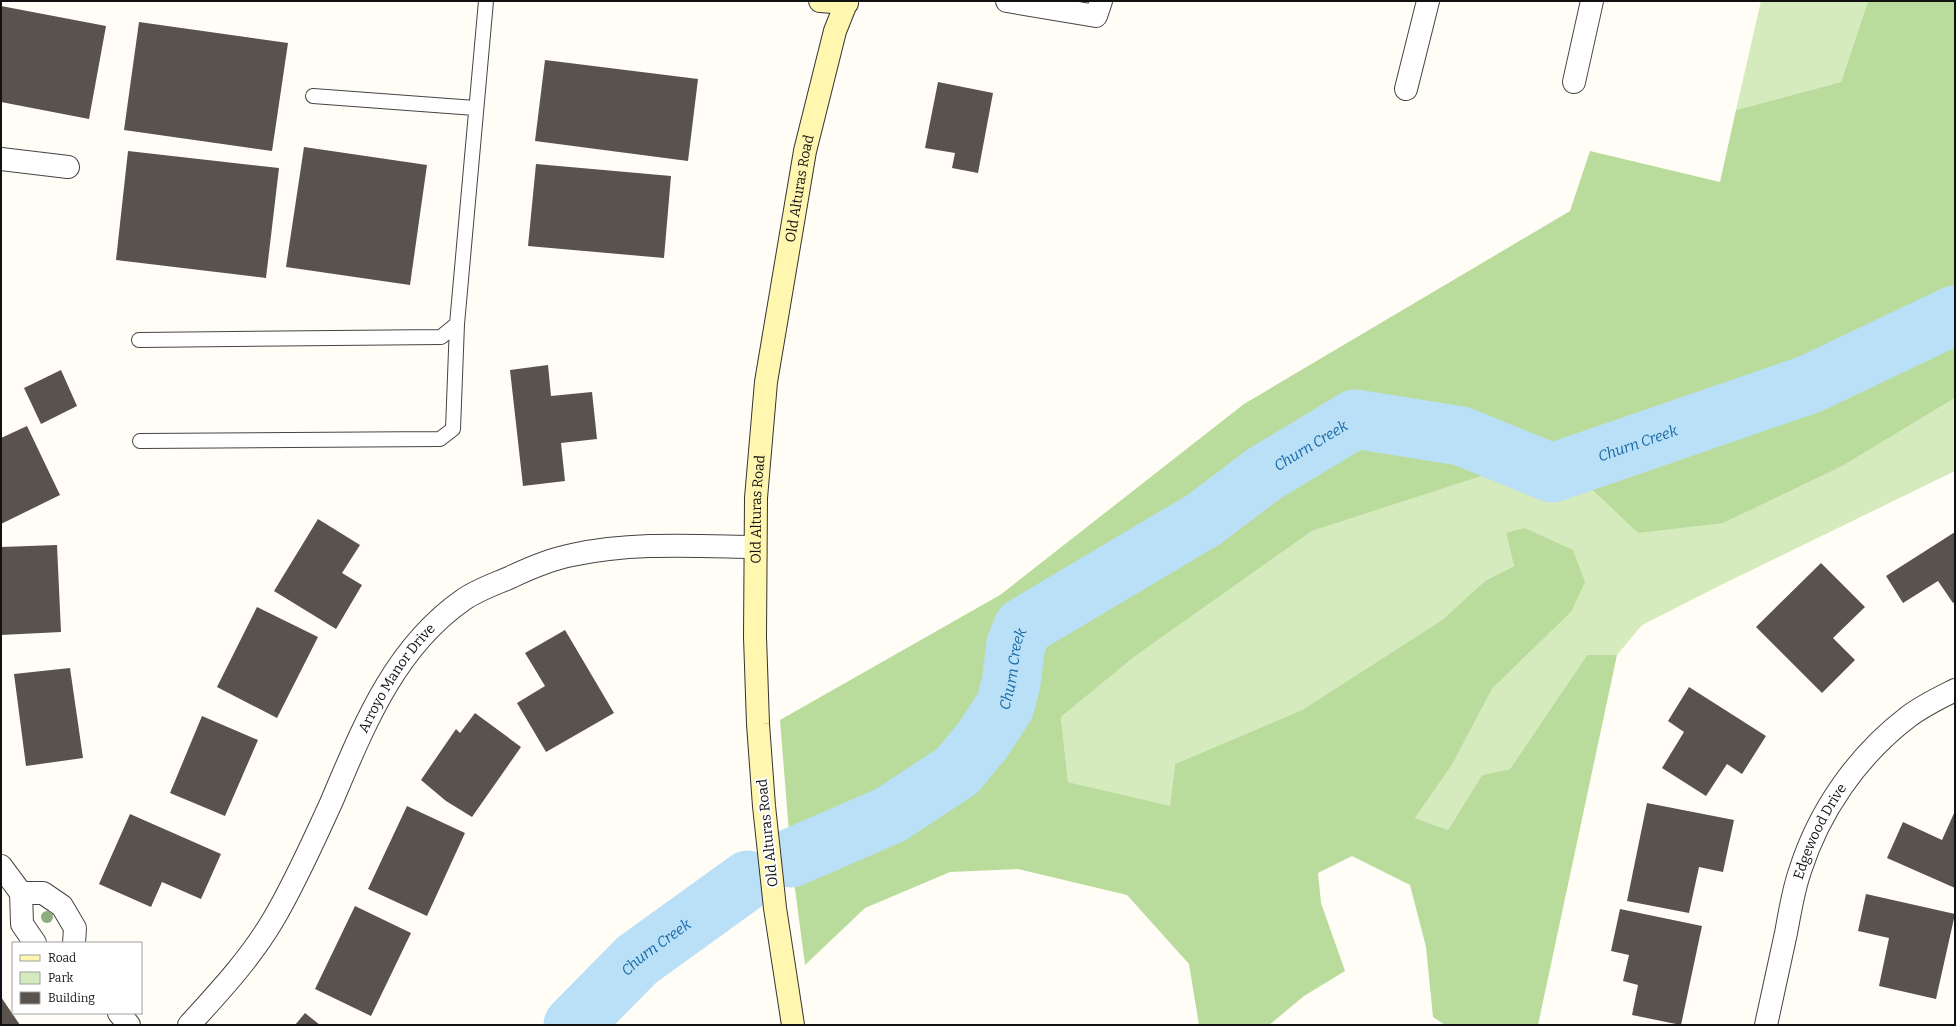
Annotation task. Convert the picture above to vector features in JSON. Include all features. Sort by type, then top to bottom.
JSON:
[{"type":"main road","points":[[820,1],[847,2]]},
{"type":"main road","name":"Old Alturas Road","points":[[793,1025],[785,974],[764,806],[758,724],[755,547],[756,498],[766,382],[783,273],[806,151],[835,31],[847,2]]},
{"type":"street","points":[[1007,1],[1096,16],[1101,1]]},
{"type":"street","points":[[1406,89],[1428,1]]},
{"type":"street","points":[[1574,82],[1592,1]]},
{"type":"street","points":[[1,159],[68,167]]},
{"type":"street","name":"Arroyo Manor Drive","points":[[189,1025],[245,962],[273,920],[324,819],[358,740],[382,690],[414,645],[438,621],[464,600],[488,587],[550,560],[570,555],[630,546],[755,547]]},
{"type":"street","name":"Edgewood Drive","points":[[1766,1025],[1800,871],[1814,835],[1832,800],[1852,773],[1896,727],[1921,708],[1955,690]]},
{"type":"street","points":[[1,866],[21,893],[22,924],[34,942]]},
{"type":"street","points":[[21,893],[43,892],[62,906],[75,928],[74,942]]},
{"type":"street","points":[[119,1014],[130,1025]]},
{"type":"lane","points":[[140,441],[440,438],[453,429],[457,324],[475,108],[486,1]]},
{"type":"lane","points":[[313,96],[475,108]]},
{"type":"lane","points":[[139,340],[441,337],[457,324]]},
{"type":"green space","points":[[1761,1],[1868,1],[1841,82],[1736,110]]},
{"type":"green space","points":[[1868,1],[1955,1],[1955,398],[1844,465],[1723,523],[1638,533],[1553,453],[1312,531],[1134,657],[1061,717],[1068,782],[1170,806],[1175,764],[1302,710],[1442,620],[1485,581],[1514,566],[1506,533],[1525,528],[1573,550],[1585,582],[1571,612],[1492,689],[1452,765],[1415,818],[1448,830],[1482,775],[1510,769],[1587,655],[1617,655],[1538,1025],[1445,1025],[1433,1017],[1426,947],[1410,885],[1352,856],[1318,873],[1321,903],[1345,971],[1304,996],[1269,1025],[1199,1025],[1189,964],[1127,895],[1018,869],[950,872],[865,908],[805,965],[791,858],[780,720],[1000,595],[1244,404],[1570,211],[1590,151],[1720,182],[1736,110],[1841,82]]},
{"type":"green space","points":[[1955,398],[1955,471],[1642,625],[1617,655],[1587,655],[1510,769],[1482,775],[1448,830],[1415,818],[1452,765],[1492,689],[1571,612],[1506,533],[1514,566],[1485,581],[1442,620],[1302,710],[1175,764],[1170,807],[1068,782],[1061,717],[1134,657],[1312,531],[1553,453],[1638,533],[1844,465]]},
{"type":"building","points":[[1,6],[106,26],[89,119],[1,102]]},
{"type":"building","points":[[139,22],[288,43],[272,151],[124,130]]},
{"type":"building","points":[[545,60],[698,79],[688,161],[535,141]]},
{"type":"building","points":[[938,82],[993,93],[978,173],[952,168],[955,153],[925,148]]},
{"type":"building","points":[[304,147],[427,165],[410,285],[286,267]]},
{"type":"building","points":[[128,151],[279,168],[266,278],[116,260]]},
{"type":"building","points":[[536,164],[671,176],[664,258],[528,246]]},
{"type":"building","points":[[548,365],[551,396],[592,392],[597,439],[561,443],[565,481],[523,486],[510,370]]},
{"type":"building","points":[[61,370],[77,406],[41,424],[24,388]]},
{"type":"building","points":[[27,426],[60,495],[1,524],[1,438]]},
{"type":"building","points":[[318,519],[360,545],[342,573],[362,585],[336,629],[274,591]]},
{"type":"building","points":[[1955,532],[1955,602],[1953,603],[1938,581],[1903,603],[1886,576]]},
{"type":"building","points":[[57,545],[61,632],[1,635],[1,547]]},
{"type":"building","points":[[1821,563],[1865,607],[1833,638],[1855,660],[1822,693],[1756,627]]},
{"type":"building","points":[[257,607],[318,637],[277,718],[217,687]]},
{"type":"building","points":[[565,630],[614,713],[546,752],[517,703],[545,686],[525,653]]},
{"type":"building","points":[[70,668],[83,758],[26,766],[14,674]]},
{"type":"building","points":[[1689,687],[1766,736],[1742,774],[1727,764],[1706,796],[1662,768],[1684,732],[1668,721]]},
{"type":"building","points":[[475,713],[521,747],[472,817],[446,801],[421,780],[456,729],[460,733]]},
{"type":"building","points":[[202,716],[258,740],[225,816],[170,793]]},
{"type":"building","points":[[1647,803],[1734,820],[1723,872],[1699,867],[1689,913],[1627,901]]},
{"type":"building","points":[[407,806],[465,833],[427,916],[368,889]]},
{"type":"building","points":[[1955,811],[1955,888],[1887,858],[1903,822],[1942,840]]},
{"type":"building","points":[[130,814],[221,854],[201,899],[162,882],[151,907],[99,884]]},
{"type":"building","points":[[1866,894],[1955,914],[1936,999],[1879,986],[1889,938],[1858,931]]},
{"type":"building","points":[[355,906],[411,933],[371,1016],[315,989]]},
{"type":"building","points":[[1620,909],[1702,926],[1681,1025],[1632,1015],[1638,985],[1623,981],[1629,955],[1611,951]]},
{"type":"building","points":[[1,997],[20,1025],[1,1025]]},
{"type":"building","points":[[305,1013],[320,1025],[295,1025]]},
{"type":"waterway","name":"Churn Creek","points":[[791,858],[890,815],[957,771],[982,741],[1005,706],[1011,683],[1016,644],[1023,627],[1203,520],[1264,474],[1355,419],[1461,436],[1552,473],[1810,384],[1955,315]]},
{"type":"waterway","name":"Churn Creek","points":[[573,1025],[637,960],[748,880]]}]
